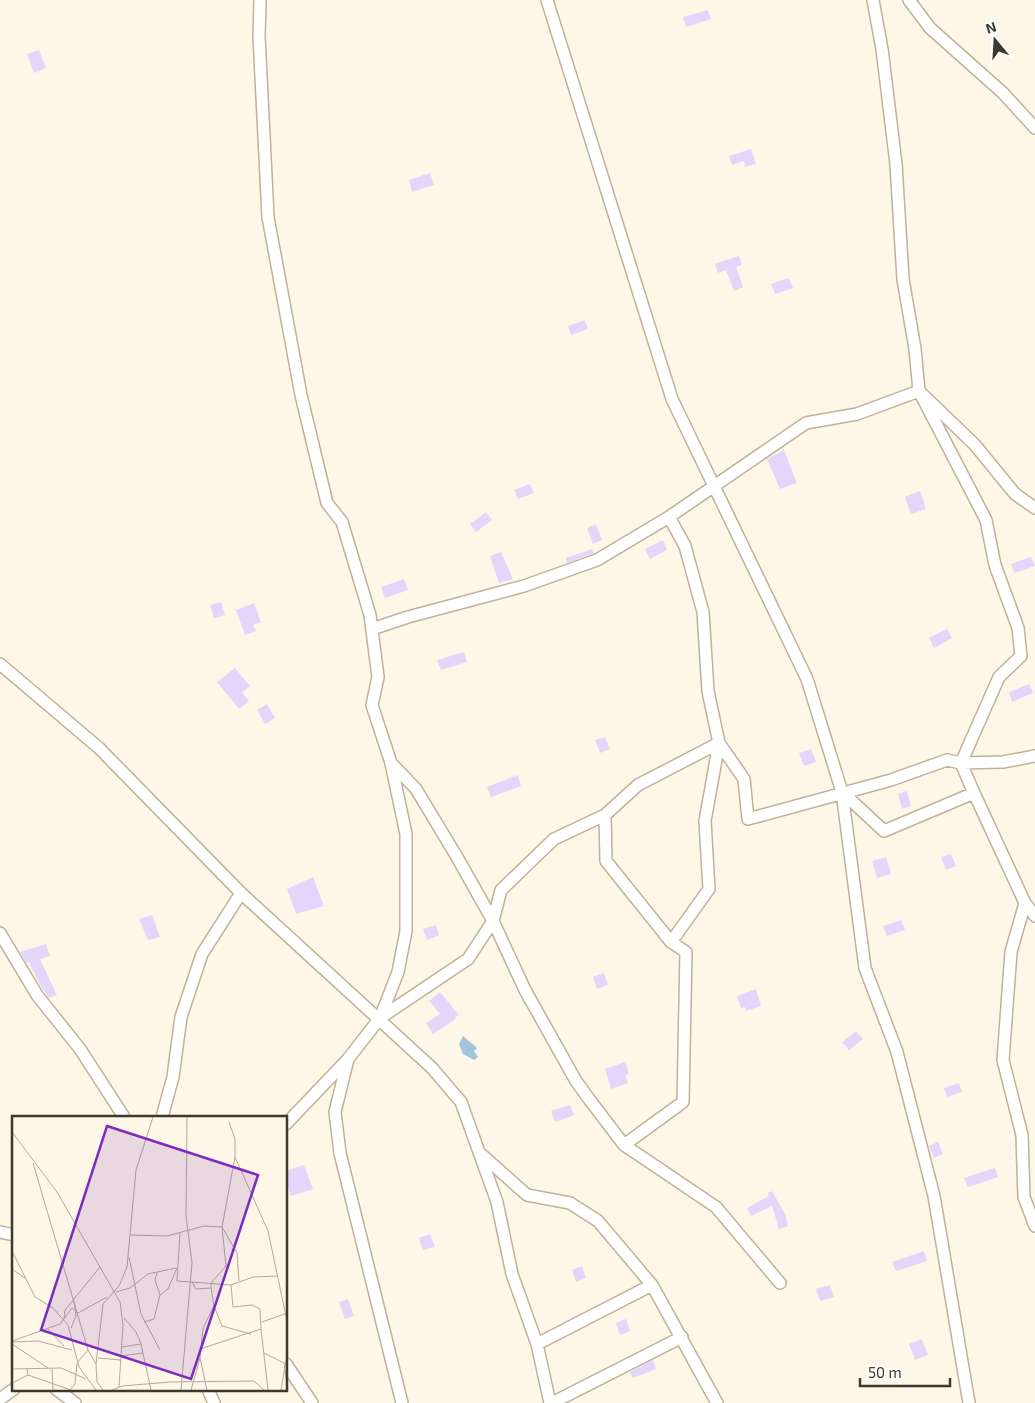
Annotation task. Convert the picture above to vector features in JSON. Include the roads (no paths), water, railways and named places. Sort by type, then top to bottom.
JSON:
[{"type":"street","points":[[260,0],[259,36],[268,217],[301,396],[327,502],[342,522],[370,615],[378,677],[372,706],[391,763],[406,834],[406,931],[398,972],[380,1018],[348,1058],[288,1122]]},
{"type":"street","points":[[547,0],[672,399],[807,679],[842,792],[864,968],[897,1052],[934,1196],[969,1403]]},
{"type":"street","points":[[873,0],[882,49],[896,164],[903,279],[915,349],[918,391],[986,520],[996,564],[1018,628],[1021,656],[1000,677],[961,763],[1025,903],[1035,916]]},
{"type":"street","points":[[908,0],[930,28],[1003,94],[1035,128]]},
{"type":"street","points":[[372,629],[408,617],[524,586],[597,560],[669,517],[806,423],[857,414],[918,391]]},
{"type":"street","points":[[918,391],[975,445],[1015,494],[1035,508]]},
{"type":"street","points":[[669,517],[685,546],[703,612],[708,691],[719,743],[705,821],[709,889],[671,942]]},
{"type":"street","points":[[0,664],[99,748],[242,893],[380,1018],[432,1068],[461,1102],[482,1154],[497,1202],[512,1274],[537,1344],[551,1403],[682,1337]]},
{"type":"street","points":[[719,743],[744,779],[748,818],[891,780],[946,760],[961,763],[1003,762],[1035,756]]},
{"type":"street","points":[[380,1018],[468,959],[493,921],[500,890],[554,839],[605,815],[638,785],[719,743]]},
{"type":"street","points":[[391,763],[416,788],[493,921],[524,990],[576,1081],[624,1145],[716,1207],[780,1283]]},
{"type":"street","points":[[842,792],[884,831],[974,793]]},
{"type":"street","points":[[605,815],[606,861],[671,942],[686,952],[683,1102],[624,1145]]},
{"type":"street","points":[[162,1116],[172,1077],[181,1017],[202,954],[242,893]]},
{"type":"street","points":[[1025,903],[1011,952],[1003,1060],[1022,1135],[1024,1197],[1035,1226]]},
{"type":"street","points":[[0,933],[37,995],[80,1049],[123,1116]]},
{"type":"street","points":[[348,1058],[334,1112],[340,1153],[402,1403]]},
{"type":"street","points":[[482,1154],[527,1194],[570,1203],[598,1221],[652,1285],[717,1403]]},
{"type":"street","points":[[1024,1197],[1035,1191]]},
{"type":"street","points":[[537,1344],[652,1285]]},
{"type":"street","points":[[288,1367],[312,1403]]},
{"type":"street","points":[[0,1399],[13,1390]]},
{"type":"street","points":[[57,1390],[75,1403]]},
{"type":"street","points":[[208,1390],[214,1403]]},
{"type":"water","points":[[463,1036],[477,1048],[474,1051],[478,1057],[474,1060],[463,1054],[459,1044]]}]
